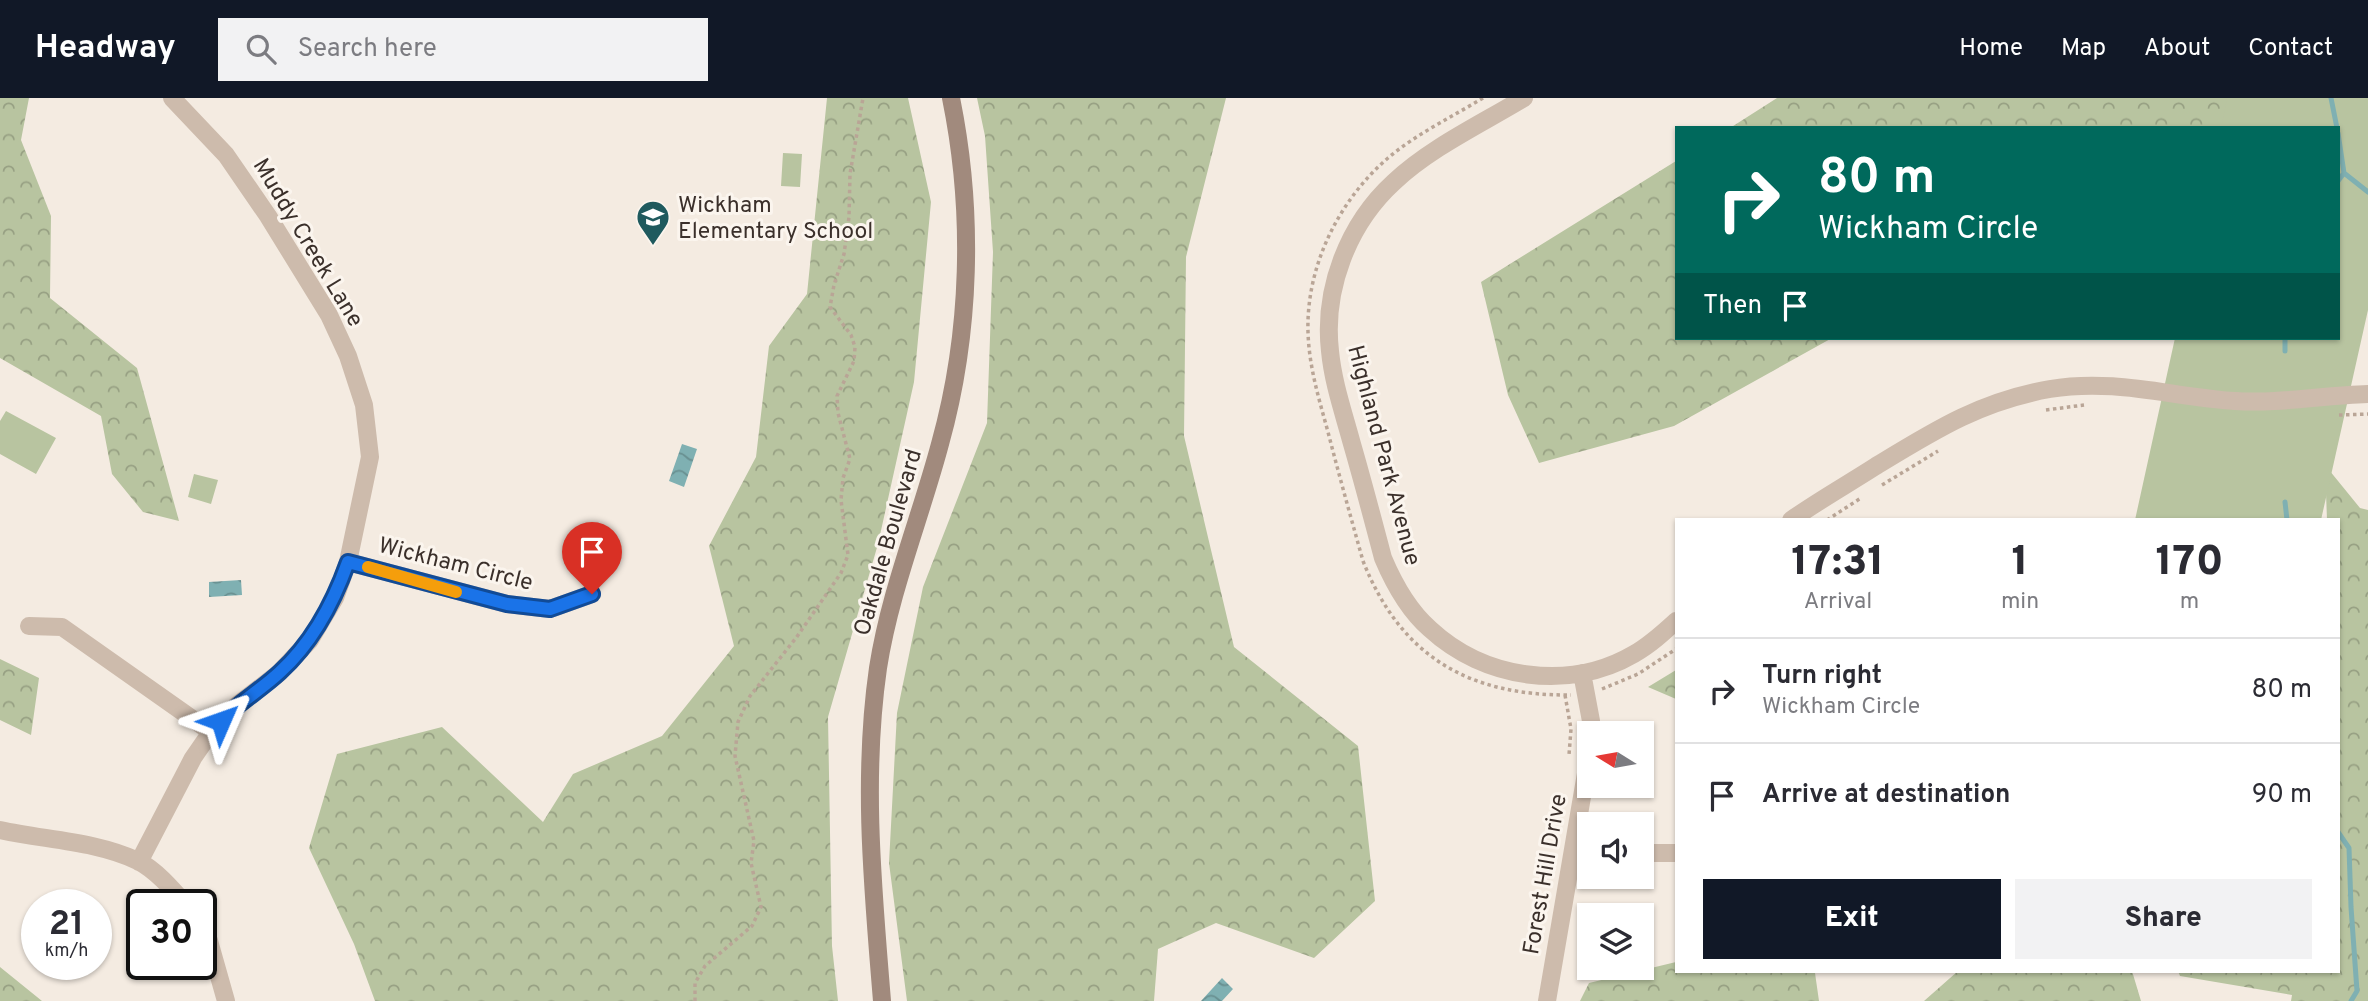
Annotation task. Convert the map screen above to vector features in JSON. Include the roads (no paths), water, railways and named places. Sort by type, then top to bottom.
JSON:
[{"type":"main road","name":"Oakdale Boulevard","points":[[882,1001],[869,814],[871,733],[879,666],[894,594],[941,442],[955,375],[966,243],[965,196],[951,98]]},
{"type":"street","name":"Muddy Creek Lane","points":[[139,862],[193,758],[211,732],[231,710],[279,673],[310,640],[335,598],[348,562],[370,457],[364,405],[348,356],[329,315],[268,216],[226,155],[172,98]]},
{"type":"street","name":"Highland Park Avenue","points":[[1524,98],[1415,164],[1378,198],[1352,237],[1337,272],[1329,321],[1334,377],[1383,558],[1392,580],[1408,606],[1428,628],[1473,659],[1501,669],[1530,675],[1559,676],[1582,673],[1611,665],[1633,655],[1658,638],[1675,622]]},
{"type":"street","points":[[1794,518],[1948,422],[2020,395],[2086,385],[2129,386],[2235,401],[2368,394]]},
{"type":"street","name":"Wickham Circle","points":[[348,562],[469,596],[518,606],[550,609],[592,594]]},
{"type":"street","points":[[29,626],[62,627],[211,732]]},
{"type":"street","points":[[1582,673],[1589,721]]},
{"type":"street","points":[[0,830],[93,847],[139,862],[171,889]]},
{"type":"street","points":[[1654,853],[1675,853]]},
{"type":"street","name":"Forest Hill Drive","points":[[1547,1001],[1577,864]]},
{"type":"street","points":[[217,969],[226,1001]]},
{"type":"water","points":[[682,444],[697,449],[684,487],[669,481]]},
{"type":"water","points":[[241,580],[242,595],[209,597],[209,582]]},
{"type":"water","points":[[1222,978],[1233,989],[1222,1001],[1201,1001]]},
{"type":"waterway","points":[[2331,98],[2337,126]]},
{"type":"waterway","points":[[2340,146],[2344,173],[2340,178]]},
{"type":"waterway","points":[[2344,173],[2368,192]]},
{"type":"waterway","points":[[2285,340],[2285,351]]},
{"type":"waterway","points":[[2285,502],[2287,518]]},
{"type":"waterway","points":[[2340,835],[2349,848],[2357,991],[2351,1001]]},
{"type":"place","name":"Wickham Elementary School","points":[[653,247]]}]
